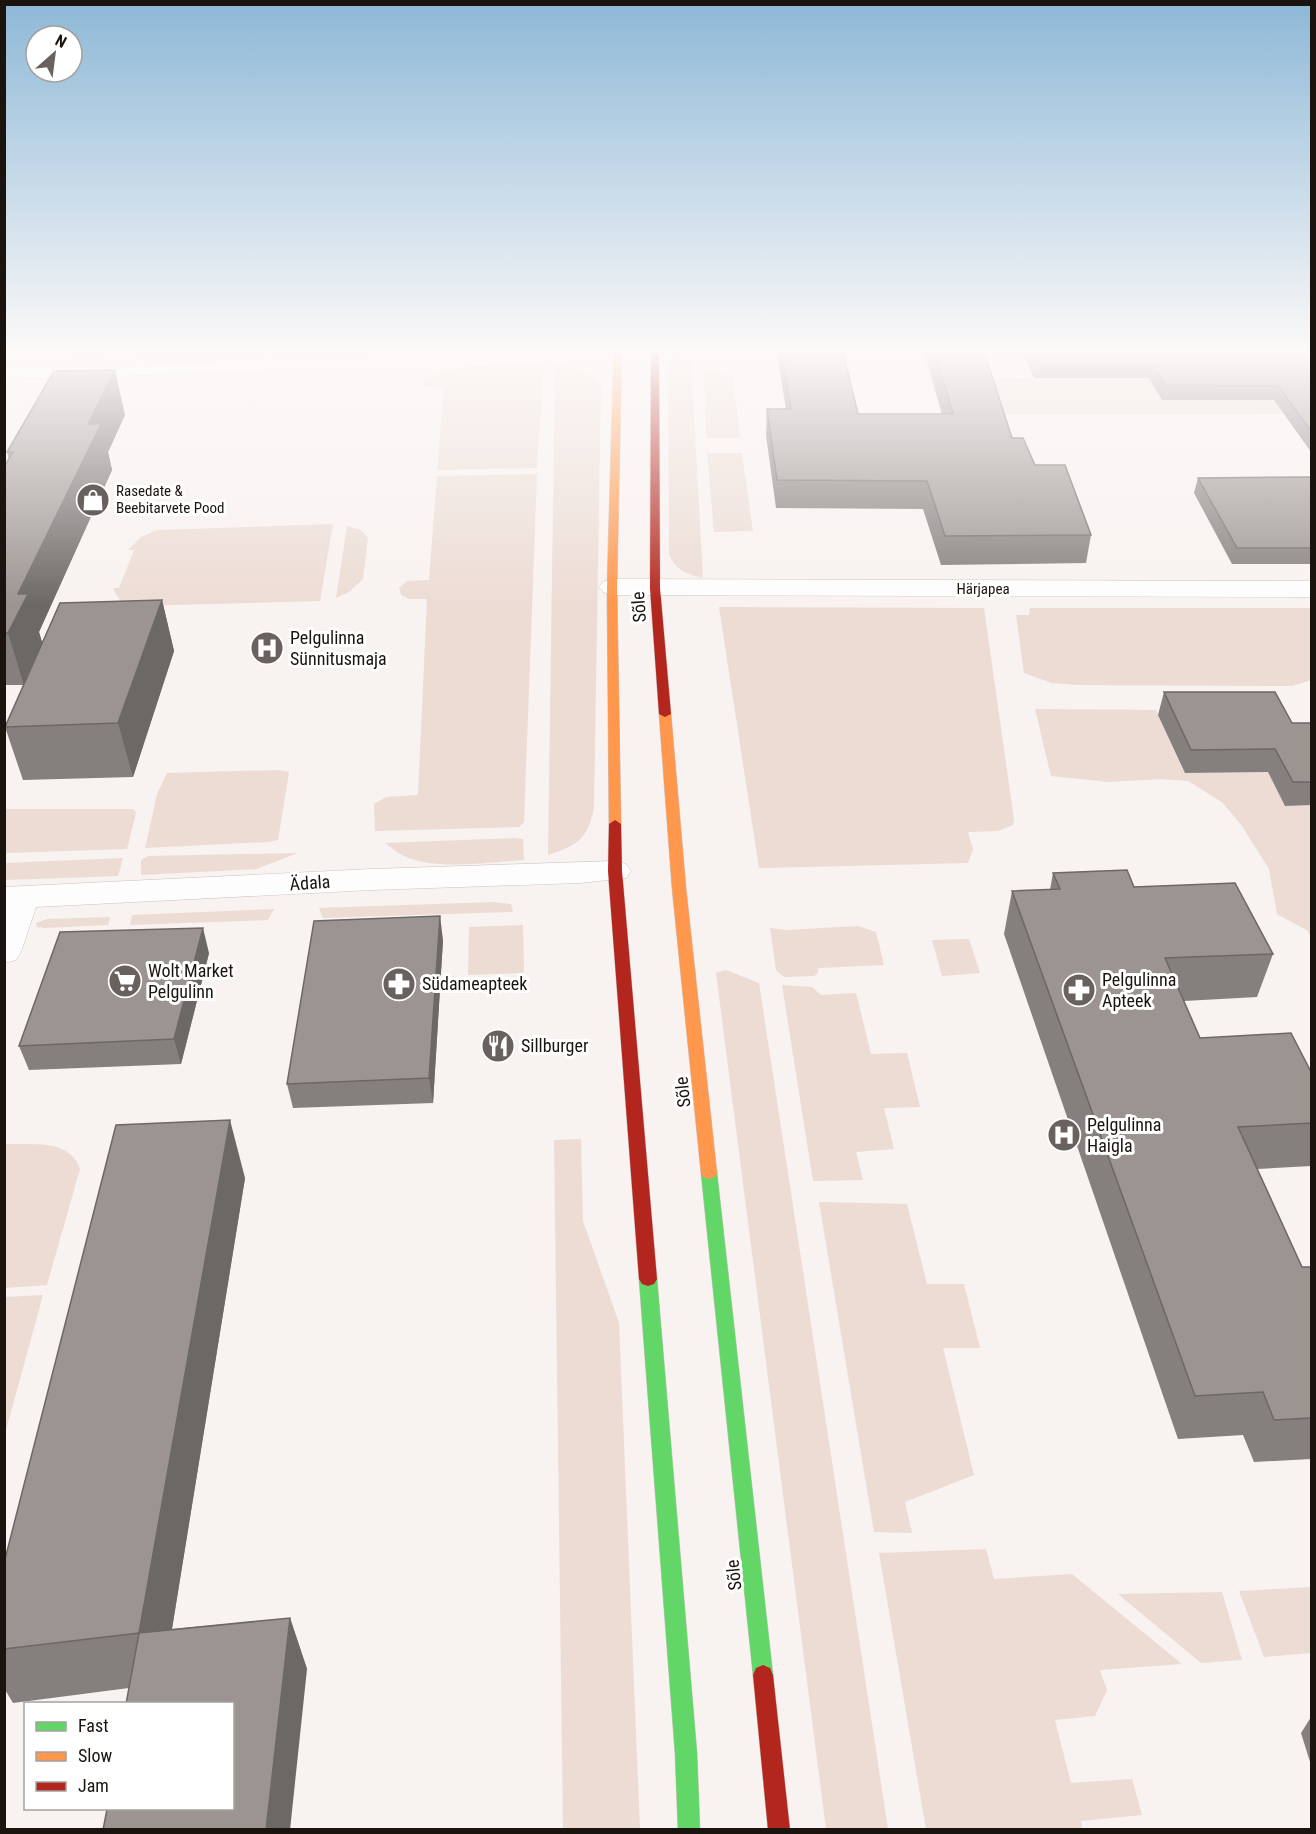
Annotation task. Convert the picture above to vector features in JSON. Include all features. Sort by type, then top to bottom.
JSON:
[{"type":"main road","name":"Sõle","points":[[616,434],[612,587],[615,871],[686,1753],[689,1830]]},
{"type":"main road","name":"Sõle","points":[[655,434],[655,588],[679,888],[779,1830]]},
{"type":"street","name":"Härjapea","points":[[612,587],[1311,589]]},
{"type":"street","name":"Ädala","points":[[14,898],[126,894],[339,881],[538,877],[615,871]]},
{"type":"street","points":[[4,952],[14,898]]},
{"type":"shaded area","points":[[440,434],[539,434],[537,468],[437,470]]},
{"type":"shaded area","points":[[554,434],[600,434],[594,807],[585,834],[567,848],[548,855]]},
{"type":"shaded area","points":[[668,434],[695,434],[703,578],[682,570],[674,563],[669,553]]},
{"type":"shaded area","points":[[706,434],[739,434],[740,438],[706,438]]},
{"type":"shaded area","points":[[707,453],[742,453],[753,531],[714,532]]},
{"type":"shaded area","points":[[537,474],[524,822],[519,827],[375,831],[374,804],[386,797],[418,795],[427,599],[409,599],[401,595],[399,588],[407,581],[429,580],[437,476]]},
{"type":"shaded area","points":[[333,524],[320,601],[135,606],[121,601],[113,588],[119,588],[134,550],[128,550],[141,537],[157,530]]},
{"type":"shaded area","points":[[347,526],[361,530],[368,538],[363,579],[349,592],[336,598]]},
{"type":"shaded area","points":[[719,607],[984,608],[1013,825],[998,831],[968,832],[973,849],[968,863],[759,868]]},
{"type":"shaded area","points":[[1030,608],[1311,608],[1311,680],[1292,686],[1052,683],[1024,673],[1016,615],[1029,615]]},
{"type":"shaded area","points":[[1035,709],[1156,710],[1185,773],[1268,772],[1285,805],[1311,805],[1311,937],[1308,931],[1277,914],[1269,869],[1242,826],[1222,802],[1188,781],[1161,779],[1108,782],[1051,776]]},
{"type":"shaded area","points":[[279,770],[289,772],[278,840],[145,848],[157,794],[167,773]]},
{"type":"shaded area","points":[[4,809],[133,809],[136,813],[127,849],[5,853]]},
{"type":"shaded area","points":[[523,839],[524,860],[463,864],[431,863],[401,855],[385,843]]},
{"type":"shaded area","points":[[298,853],[256,869],[141,875],[141,860],[148,856]]},
{"type":"shaded area","points":[[123,858],[118,876],[5,880],[5,863]]},
{"type":"shaded area","points":[[493,902],[511,904],[513,912],[323,918],[319,908]]},
{"type":"shaded area","points":[[274,909],[268,920],[130,925],[132,915]]},
{"type":"shaded area","points":[[110,917],[108,925],[44,928],[37,927],[36,923],[47,919]]},
{"type":"shaded area","points":[[523,925],[524,973],[468,975],[469,927]]},
{"type":"shaded area","points":[[858,926],[876,932],[884,965],[818,968],[818,973],[814,976],[784,977],[776,970],[770,928],[787,930]]},
{"type":"shaded area","points":[[969,939],[980,973],[942,976],[932,940]]},
{"type":"shaded area","points":[[726,970],[759,983],[888,1829],[826,1829],[716,973]]},
{"type":"shaded area","points":[[782,985],[812,987],[821,995],[856,993],[871,1054],[907,1053],[920,1107],[884,1108],[894,1149],[856,1152],[863,1180],[813,1181]]},
{"type":"shaded area","points":[[581,1139],[583,1221],[619,1323],[640,1829],[563,1829],[554,1140]]},
{"type":"shaded area","points":[[4,1144],[37,1144],[59,1148],[68,1152],[75,1159],[80,1169],[47,1285],[5,1288]]},
{"type":"shaded area","points":[[819,1202],[907,1204],[927,1284],[964,1284],[980,1348],[943,1348],[974,1475],[905,1502],[912,1533],[874,1532]]},
{"type":"shaded area","points":[[43,1295],[5,1434],[5,1297]]},
{"type":"shaded area","points":[[986,1549],[994,1579],[1072,1574],[1182,1664],[1100,1670],[1107,1690],[1095,1716],[1055,1720],[1071,1783],[1132,1779],[1142,1815],[1081,1821],[1082,1829],[926,1829],[879,1553]]},
{"type":"shaded area","points":[[1311,1587],[1311,1653],[1264,1657],[1239,1591]]},
{"type":"shaded area","points":[[1222,1592],[1242,1660],[1201,1663],[1118,1594]]},
{"type":"building","points":[[18,434],[96,434],[18,594],[28,594],[8,633],[4,633],[4,467],[13,452],[7,452]]},
{"type":"building","points":[[770,434],[1011,434],[1012,438],[1023,438],[1035,465],[1065,465],[1091,535],[945,536],[927,481],[777,480]]},
{"type":"building","points":[[1311,477],[1311,548],[1237,548],[1198,478]]},
{"type":"building","points":[[162,600],[118,723],[5,727],[60,603]]},
{"type":"building","points":[[1164,692],[1275,692],[1292,723],[1311,723],[1311,782],[1293,782],[1275,749],[1191,750]]},
{"type":"building","points":[[1127,870],[1134,887],[1235,883],[1273,954],[1165,958],[1200,1038],[1291,1033],[1311,1072],[1311,1123],[1238,1127],[1302,1267],[1311,1267],[1311,1418],[1274,1420],[1263,1392],[1195,1396],[1012,891],[1060,889],[1053,873]]},
{"type":"building","points":[[440,916],[429,1078],[287,1084],[314,921]]},
{"type":"building","points":[[203,928],[174,1039],[19,1046],[60,932]]},
{"type":"building","points":[[230,1120],[139,1633],[4,1649],[4,1563],[116,1125]]},
{"type":"building","points":[[290,1618],[266,1830],[103,1830],[107,1810],[234,1810],[234,1702],[126,1702],[139,1633]]},
{"type":"traffic: fast","points":[[709,1173],[763,1675]]},
{"type":"traffic: fast","points":[[648,1279],[686,1753],[689,1830]]},
{"type":"traffic: slow","points":[[615,824],[612,587],[616,434]]},
{"type":"traffic: slow","points":[[665,714],[679,888],[709,1173]]},
{"type":"traffic: jam","points":[[655,434],[655,588],[665,714]]},
{"type":"traffic: jam","points":[[615,824],[615,871],[648,1279]]},
{"type":"traffic: jam","points":[[763,1675],[779,1830]]},
{"type":"place","name":"Rasedate & Beebitarvete Pood","points":[[93,500]]},
{"type":"place","name":"Pelgulinna Sünnitusmaja","points":[[267,648]]},
{"type":"place","name":"Wolt Market Pelgulinn","points":[[125,981]]},
{"type":"place","name":"Südameapteek","points":[[399,984]]},
{"type":"place","name":"Pelgulinna Apteek","points":[[1079,990]]},
{"type":"place","name":"Sillburger","points":[[498,1046]]},
{"type":"place","name":"Pelgulinna Haigla","points":[[1064,1135]]}]
